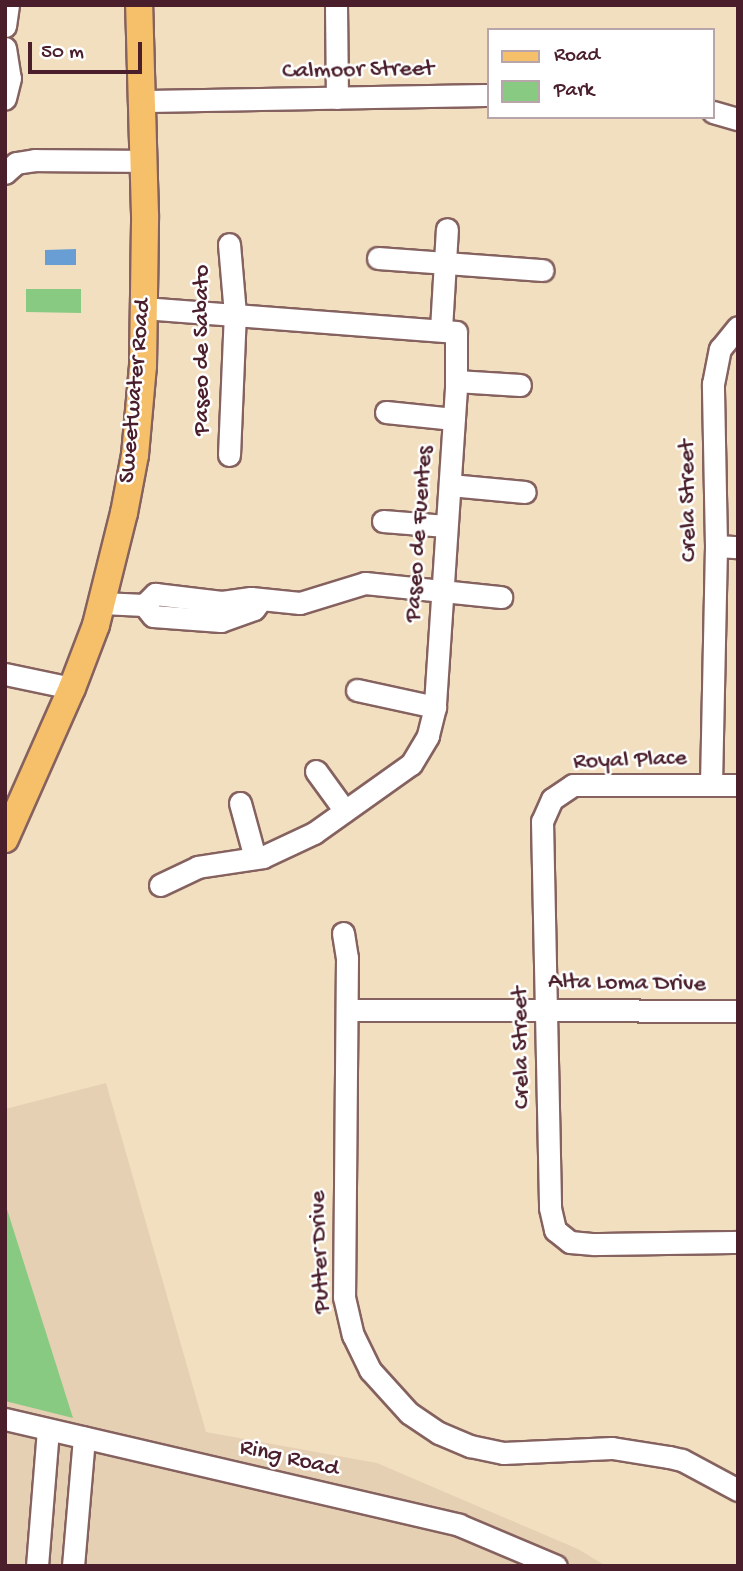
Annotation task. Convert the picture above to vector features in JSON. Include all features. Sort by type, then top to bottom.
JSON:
[{"type":"main road","name":"Sweetwater Road","points":[[5,839],[72,688],[102,603],[135,455],[143,366],[144,308],[144,102],[139,5]]},
{"type":"street","points":[[5,26],[8,5]]},
{"type":"street","points":[[337,5],[337,98]]},
{"type":"street","points":[[5,48],[10,78],[5,99]]},
{"type":"street","name":"Calmoor Street","points":[[144,102],[488,95]]},
{"type":"street","points":[[715,113],[738,119]]},
{"type":"street","points":[[5,173],[16,163],[35,160],[144,161]]},
{"type":"street","points":[[144,308],[441,329],[447,229]]},
{"type":"street","name":"Paseo de Sabato","points":[[229,244],[235,314],[229,455]]},
{"type":"street","points":[[378,258],[543,270]]},
{"type":"street","name":"Crela Street","points":[[711,785],[716,546],[713,384],[720,349],[738,327]]},
{"type":"street","name":"Paseo de Fuentes","points":[[160,885],[198,867],[255,858],[314,833],[411,764],[428,736],[435,707],[456,381],[456,332],[441,329]]},
{"type":"street","points":[[456,381],[520,385]]},
{"type":"street","points":[[386,412],[454,419]]},
{"type":"street","points":[[450,485],[525,492]]},
{"type":"street","points":[[383,521],[446,526]]},
{"type":"street","points":[[716,546],[738,547]]},
{"type":"street","points":[[102,603],[144,605],[153,616],[221,621],[254,609],[261,601],[300,603],[365,583],[501,597]]},
{"type":"street","points":[[5,674],[72,688]]},
{"type":"street","points":[[357,690],[435,707]]},
{"type":"street","points":[[316,771],[345,811]]},
{"type":"street","name":"Royal Place","points":[[542,821],[552,799],[573,785],[738,785]]},
{"type":"street","points":[[240,803],[255,858]]},
{"type":"street","name":"Crela Street","points":[[542,821],[550,1208],[555,1230],[570,1242],[594,1244],[738,1242]]},
{"type":"street","name":"Putter Drive","points":[[343,933],[347,958],[344,1297],[360,1353],[381,1386],[424,1425],[470,1446],[503,1453],[612,1448],[669,1457],[682,1460],[738,1490]]},
{"type":"street","name":"Alta Loma Drive","points":[[347,1010],[738,1011]]},
{"type":"street","name":"Ring Road","points":[[5,1419],[459,1525],[543,1563]]},
{"type":"street","points":[[37,1566],[48,1429]]},
{"type":"street","points":[[73,1566],[84,1437]]},
{"type":"shaded area","points":[[106,1083],[206,1432],[377,1463],[578,1549],[606,1566],[5,1566],[5,1109]]},
{"type":"green space","points":[[26,289],[81,289],[81,313],[26,312]]},
{"type":"green space","points":[[5,1203],[73,1418],[5,1401]]},
{"type":"water","points":[[76,249],[76,265],[45,265],[45,250]]}]
